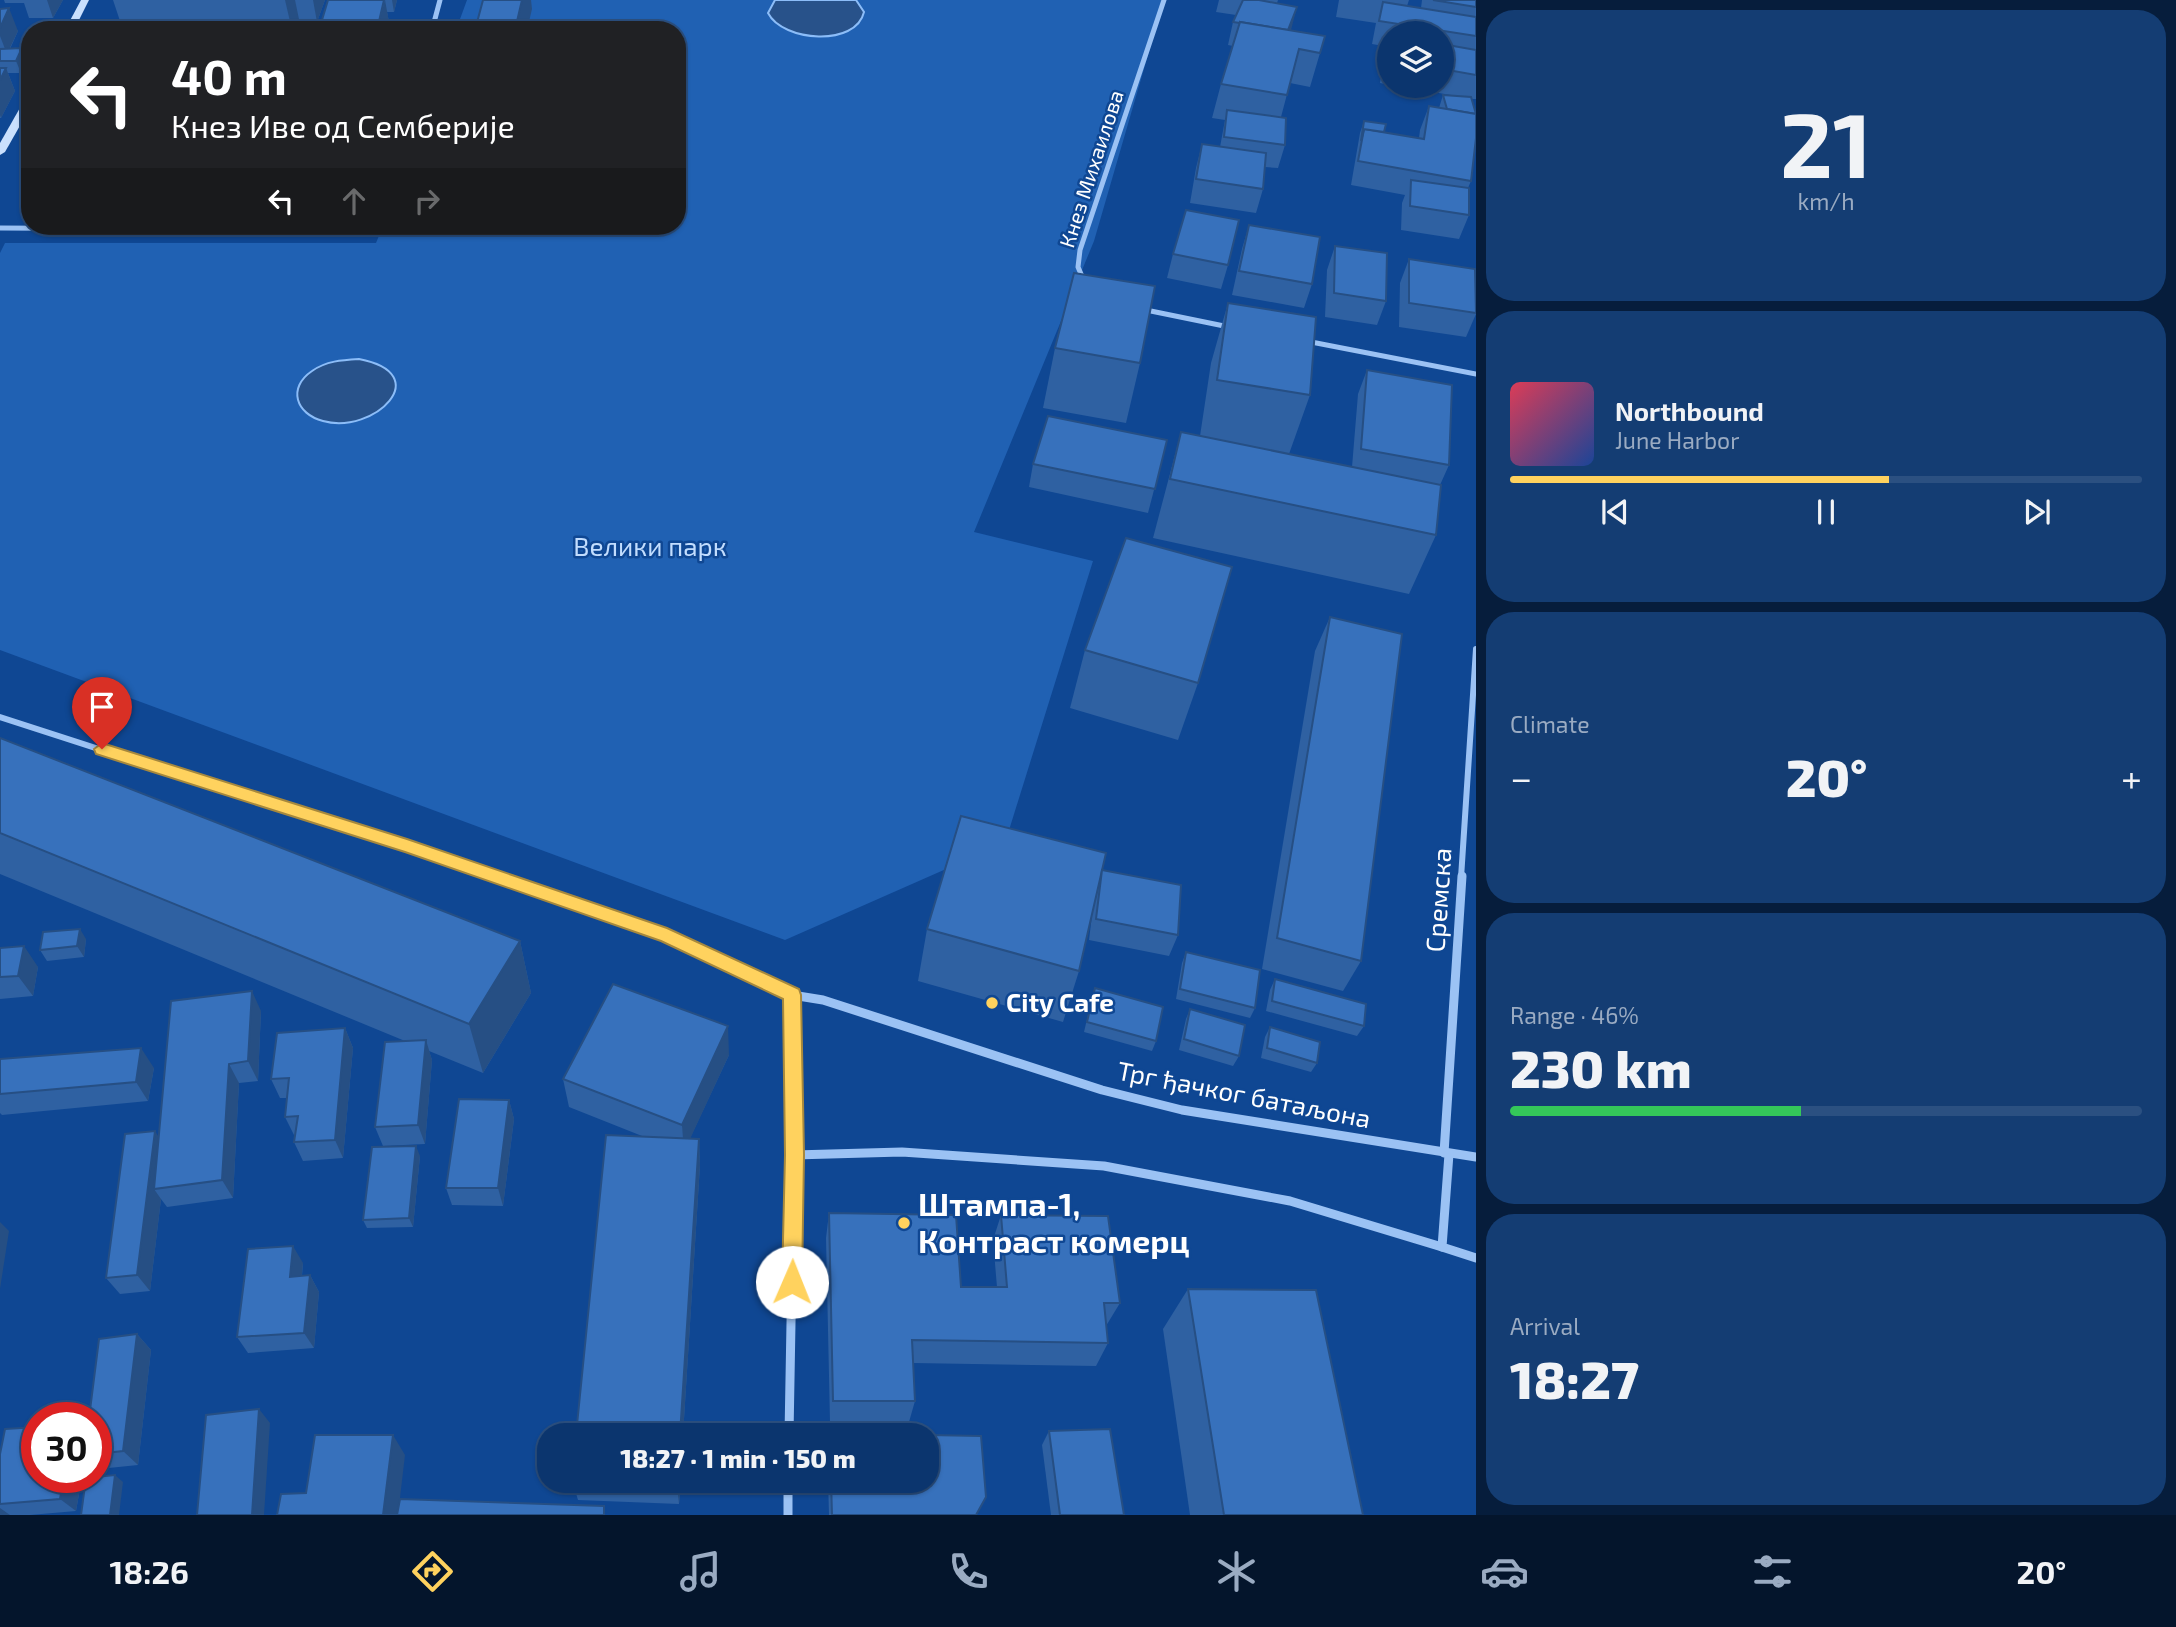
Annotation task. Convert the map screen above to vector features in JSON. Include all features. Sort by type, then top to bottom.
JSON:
[{"type":"main road","points":[[74,21],[85,0]]},
{"type":"main road","points":[[0,152],[21,115]]},
{"type":"street","points":[[434,21],[440,0]]},
{"type":"street","name":"Кнез Михаилова","points":[[1086,284],[1078,267],[1080,250],[1164,0]]},
{"type":"street","points":[[0,228],[21,228]]},
{"type":"street","points":[[1130,306],[1237,328]]},
{"type":"street","points":[[1292,339],[1476,374]]},
{"type":"street","name":"Сремска","points":[[1446,1153],[1476,649]]},
{"type":"street","name":"Трг ђачког батаљона","points":[[0,717],[407,846],[667,936],[792,995],[823,1000],[1102,1090],[1182,1110],[1476,1157]]},
{"type":"street","points":[[789,1423],[794,1155],[792,995]]},
{"type":"street","points":[[794,1155],[902,1152],[1104,1166],[1290,1201],[1476,1258]]},
{"type":"street","points":[[1442,1248],[1446,1153]]},
{"type":"street","points":[[788,1493],[788,1515]]},
{"type":"green space","name":"Велики парк","points":[[467,0],[1164,0],[1094,241],[974,532],[1093,561],[1005,843],[785,940],[0,650],[0,253],[5,243],[376,243],[379,235],[686,235],[686,21],[459,21]]},
{"type":"shaded area","points":[[775,0],[856,0],[864,12],[858,23],[848,31],[834,35],[803,35],[776,23],[768,13]]},
{"type":"shaded area","points":[[359,359],[382,367],[393,377],[395,389],[389,401],[361,419],[342,423],[323,421],[306,413],[298,400],[297,392],[304,378],[329,363]]},
{"type":"building","points":[[328,0],[384,0],[379,21],[322,21]]},
{"type":"building","points":[[483,0],[522,0],[517,21],[477,21]]},
{"type":"building","points":[[1243,0],[1297,7],[1288,30],[1233,22]]},
{"type":"building","points":[[1433,0],[1476,0],[1476,7]]},
{"type":"building","points":[[1383,2],[1476,17],[1476,36],[1454,33],[1454,21],[1379,21]]},
{"type":"building","points":[[9,8],[0,28],[0,9]]},
{"type":"building","points":[[1240,22],[1325,36],[1320,53],[1299,49],[1287,95],[1221,84]]},
{"type":"building","points":[[1454,46],[1476,50],[1476,75],[1454,71]]},
{"type":"building","points":[[21,48],[21,50],[16,61],[0,61],[0,49]]},
{"type":"building","points":[[0,68],[6,68],[0,80]]},
{"type":"building","points":[[1471,97],[1476,114],[1447,109],[1444,98]]},
{"type":"building","points":[[1429,106],[1476,114],[1471,181],[1358,161],[1364,129],[1424,139]]},
{"type":"building","points":[[1227,110],[1286,118],[1285,145],[1224,137]]},
{"type":"building","points":[[1364,121],[1386,124],[1384,132],[1364,129],[1361,141]]},
{"type":"building","points":[[1202,144],[1266,153],[1263,189],[1196,179]]},
{"type":"building","points":[[1411,180],[1469,188],[1469,215],[1410,206]]},
{"type":"building","points":[[1186,210],[1239,220],[1228,265],[1173,254]]},
{"type":"building","points":[[1249,225],[1320,237],[1312,284],[1239,271]]},
{"type":"building","points":[[1335,246],[1387,253],[1386,301],[1334,293]]},
{"type":"building","points":[[1409,259],[1475,269],[1476,313],[1409,303]]},
{"type":"building","points":[[1074,273],[1155,286],[1140,363],[1055,348]]},
{"type":"building","points":[[1228,303],[1316,317],[1310,395],[1217,380]]},
{"type":"building","points":[[1367,370],[1452,385],[1449,465],[1361,449]]},
{"type":"building","points":[[1048,416],[1167,440],[1155,489],[1033,464]]},
{"type":"building","points":[[1181,432],[1441,485],[1436,535],[1170,479]]},
{"type":"building","points":[[1126,538],[1232,567],[1198,683],[1085,650]]},
{"type":"building","points":[[1330,617],[1402,634],[1361,961],[1277,938]]},
{"type":"building","points":[[0,738],[520,941],[469,1024],[0,833]]},
{"type":"building","points":[[961,816],[1106,853],[1079,971],[927,929]]},
{"type":"building","points":[[1102,870],[1181,885],[1178,935],[1096,919]]},
{"type":"building","points":[[80,929],[77,946],[40,950],[43,932]]},
{"type":"building","points":[[24,946],[18,976],[0,977],[0,948]]},
{"type":"building","points":[[1186,952],[1260,970],[1255,1008],[1180,989]]},
{"type":"building","points":[[1275,979],[1366,1004],[1364,1026],[1272,1001]]},
{"type":"building","points":[[613,984],[728,1026],[682,1125],[563,1079]]},
{"type":"building","points":[[1095,988],[1163,1007],[1156,1041],[1087,1022]]},
{"type":"building","points":[[252,991],[248,1061],[229,1064],[222,1180],[154,1189],[171,1001]]},
{"type":"building","points":[[1190,1009],[1245,1025],[1239,1056],[1184,1039]]},
{"type":"building","points":[[1270,1027],[1320,1042],[1317,1063],[1267,1048]]},
{"type":"building","points":[[345,1028],[335,1140],[294,1142],[298,1116],[285,1117],[289,1078],[271,1079],[277,1033]]},
{"type":"building","points":[[426,1040],[418,1125],[375,1127],[385,1042]]},
{"type":"building","points":[[141,1048],[136,1082],[0,1094],[0,1059]]},
{"type":"building","points":[[459,1099],[509,1100],[498,1188],[446,1188]]},
{"type":"building","points":[[155,1131],[137,1275],[106,1278],[125,1134]]},
{"type":"building","points":[[606,1135],[699,1139],[681,1423],[577,1423]]},
{"type":"building","points":[[416,1146],[409,1218],[363,1220],[372,1147]]},
{"type":"building","points":[[829,1213],[956,1215],[961,1287],[1007,1287],[1001,1215],[1108,1216],[1120,1303],[1104,1303],[1108,1343],[912,1340],[915,1401],[833,1401]]},
{"type":"building","points":[[293,1246],[290,1277],[310,1275],[304,1333],[237,1337],[248,1249]]},
{"type":"building","points":[[1188,1289],[1316,1290],[1363,1515],[1224,1515]]},
{"type":"building","points":[[137,1334],[123,1451],[112,1452],[112,1402],[91,1402],[99,1339]]},
{"type":"building","points":[[259,1409],[252,1515],[197,1515],[206,1415]]},
{"type":"building","points":[[21,1428],[21,1493],[61,1493],[60,1499],[0,1504],[0,1454],[5,1429]]},
{"type":"building","points":[[1110,1429],[1124,1515],[1060,1515],[1049,1431]]},
{"type":"building","points":[[315,1435],[393,1435],[383,1515],[277,1515],[281,1494],[306,1493]]},
{"type":"building","points":[[939,1435],[981,1436],[986,1497],[976,1515],[832,1515],[831,1493],[939,1493]]},
{"type":"building","points":[[112,1475],[115,1475],[110,1515],[81,1515],[84,1493],[112,1493]]},
{"type":"building","points":[[400,1499],[604,1506],[604,1515],[397,1515]]},
{"type":"place","name":"City Cafe","points":[[992,1003]]},
{"type":"place","name":"Штампа-1, Контраст комерц","points":[[904,1223]]},
{"type":"route","points":[[102,749],[407,846],[667,936],[792,995],[792,1282]]}]
